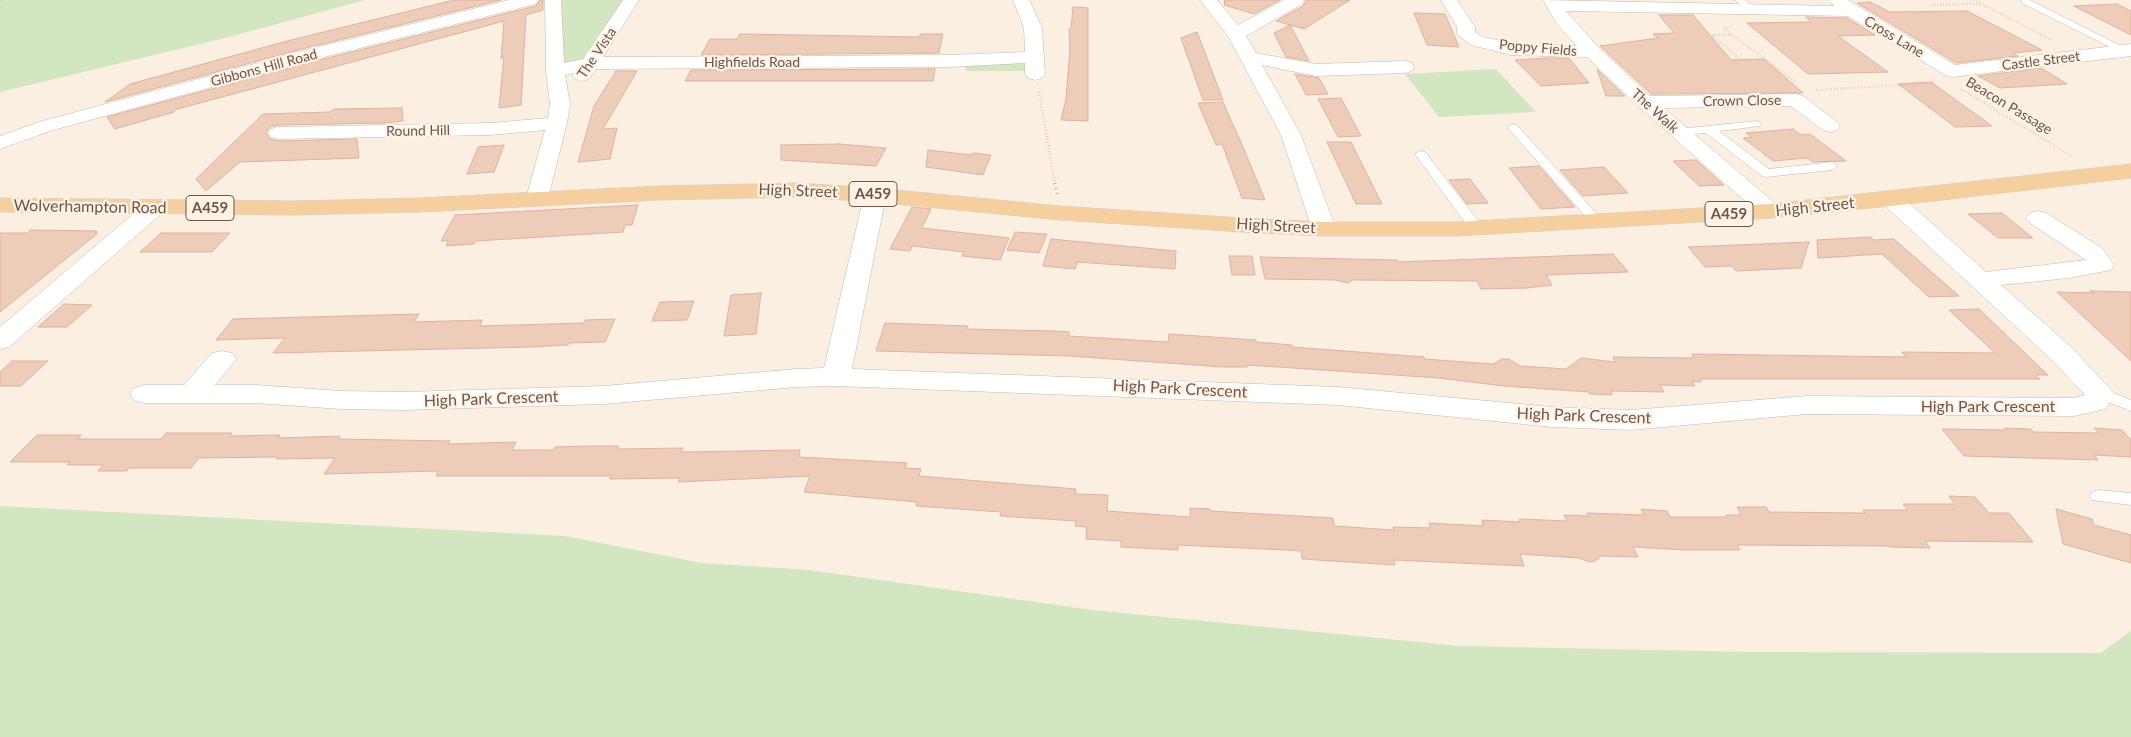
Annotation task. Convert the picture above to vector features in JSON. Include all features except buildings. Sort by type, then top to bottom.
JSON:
[{"type":"main road","name":"High Street","points":[[420,205],[537,198],[744,190],[825,191],[1060,213],[1324,229],[1477,228],[1770,211],[1891,200],[2131,171]]},
{"type":"main road","name":"Wolverhampton Road","points":[[0,205],[294,208],[420,205]]},
{"type":"street","name":"Gibbons Hill Road","points":[[0,143],[46,126],[280,63],[530,0]]},
{"type":"street","name":"The Vista","points":[[553,0],[555,71],[559,114]]},
{"type":"street","name":"The Vista","points":[[537,198],[559,114],[631,0]]},
{"type":"street","points":[[1021,0],[1033,28],[1035,66]]},
{"type":"street","points":[[1208,0],[1236,34],[1290,135],[1324,229]]},
{"type":"street","points":[[1236,34],[1296,0]]},
{"type":"street","name":"Poppy Fields","points":[[1449,0],[1466,27],[1466,34],[1477,41],[1518,49],[1592,52]]},
{"type":"street","name":"Cross Lane","points":[[1837,0],[1951,80]]},
{"type":"street","points":[[1552,3],[1745,5],[1852,11]]},
{"type":"street","name":"The Walk","points":[[1552,3],[1580,41],[1645,102],[1770,211]]},
{"type":"street","name":"Castle Street","points":[[1951,80],[2128,51]]},
{"type":"street","points":[[2098,55],[2128,70]]},
{"type":"street","points":[[1249,59],[1260,59],[1316,70],[1405,68]]},
{"type":"street","name":"Highfields Road","points":[[555,71],[592,63],[949,61],[960,72],[972,76],[1035,66]]},
{"type":"street","name":"Crown Close","points":[[1645,102],[1802,95],[1830,126]]},
{"type":"street","name":"Round Hill","points":[[278,133],[491,130],[559,114]]},
{"type":"street","points":[[836,377],[875,195]]},
{"type":"street","points":[[1891,200],[2062,354],[2100,393]]},
{"type":"street","points":[[0,341],[154,208]]},
{"type":"street","points":[[1980,280],[2069,271],[2102,265],[2093,253],[2038,218]]},
{"type":"street","points":[[193,392],[222,359]]},
{"type":"street","name":"High Park Crescent","points":[[144,394],[193,392],[404,401],[604,395],[796,378],[836,377],[1338,396],[1552,417],[1631,420],[1807,405],[2074,407],[2096,402],[2100,393]]},
{"type":"lane","points":[[2025,1],[2128,51]]},
{"type":"lane","points":[[1679,132],[1756,124]]},
{"type":"lane","points":[[1513,127],[1597,222]]},
{"type":"lane","points":[[1709,129],[1766,173],[1832,166]]},
{"type":"lane","points":[[1421,154],[1477,228]]},
{"type":"lane","points":[[2100,393],[2131,406]]},
{"type":"lane","points":[[2098,496],[2131,499]]},
{"type":"path","points":[[1974,0],[2059,43]]},
{"type":"path","points":[[1931,5],[1981,4]]},
{"type":"path","points":[[1742,61],[1713,35],[1732,35],[1802,95]]},
{"type":"path","points":[[1035,66],[1060,213]]},
{"type":"path","name":"Beacon Passage","points":[[1802,95],[1951,80],[2103,175]]},
{"type":"green space","points":[[0,0],[365,0],[229,37],[0,92]]},
{"type":"green space","points":[[561,0],[625,0],[584,61],[561,67]]},
{"type":"green space","points":[[1030,63],[1030,71],[966,71],[965,64]]},
{"type":"green space","points":[[1496,69],[1536,112],[1439,117],[1405,74]]},
{"type":"green space","points":[[0,506],[565,536],[702,563],[809,570],[1092,610],[1460,646],[1752,652],[2101,653],[2131,631],[2131,737],[0,737]]}]
